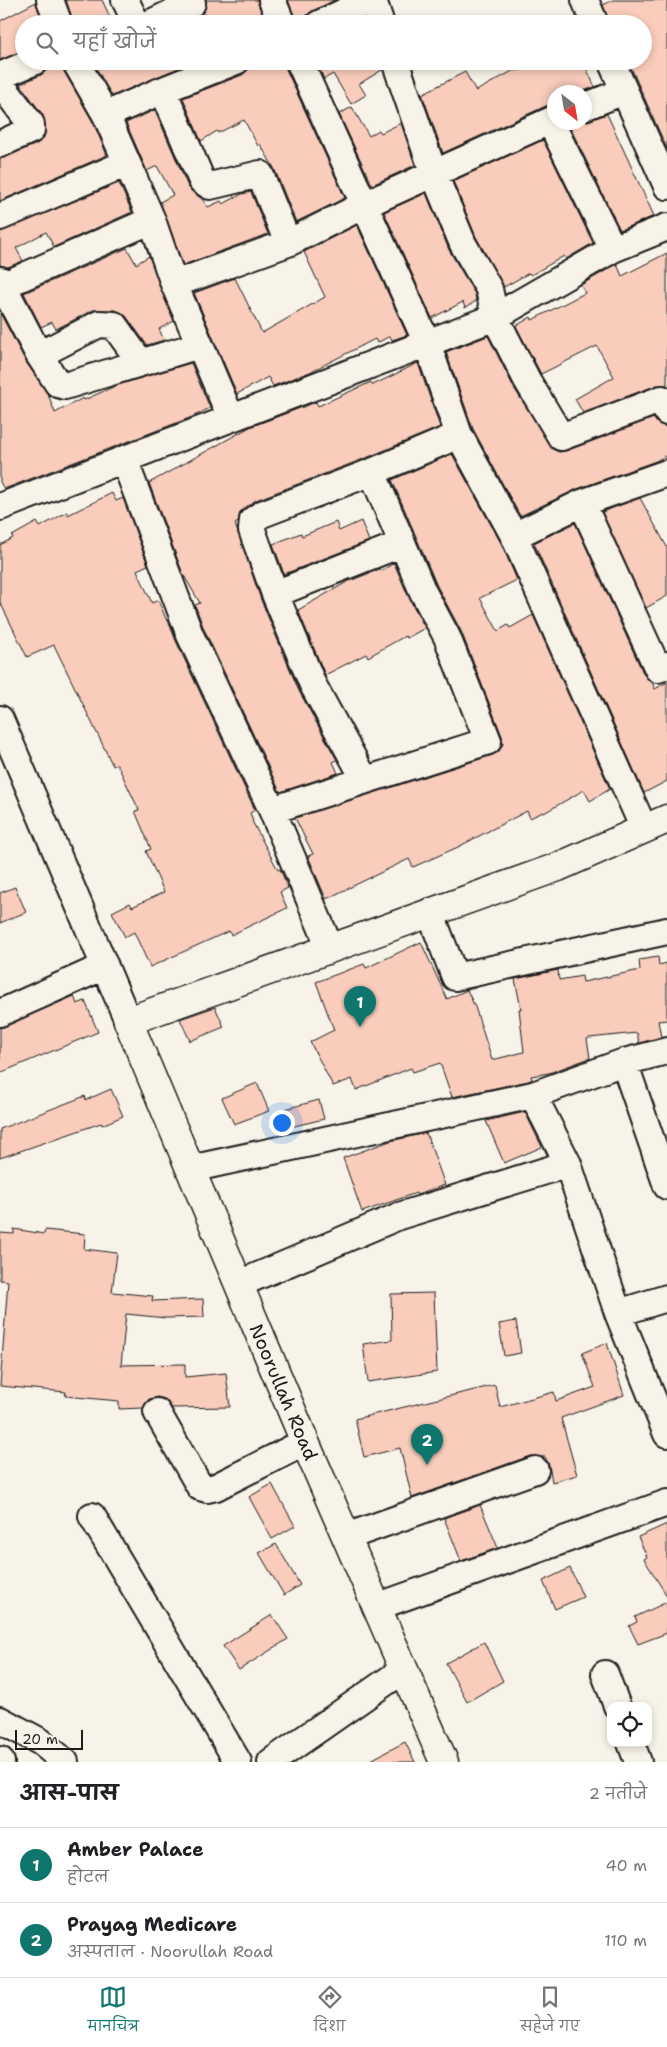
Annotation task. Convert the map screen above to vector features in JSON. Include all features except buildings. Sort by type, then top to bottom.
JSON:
[{"type":"main road","points":[[128,1021],[558,866],[655,824]]},
{"type":"main road","name":"Noorullah Road","points":[[128,1021],[305,1442],[444,1762]]},
{"type":"street","points":[[50,0],[56,15]]},
{"type":"street","points":[[125,0],[132,15]]},
{"type":"street","points":[[272,0],[278,15]]},
{"type":"street","points":[[339,15],[372,0],[378,15]]},
{"type":"street","points":[[586,0],[592,15]]},
{"type":"street","points":[[176,15],[194,9]]},
{"type":"street","points":[[0,76],[15,70]]},
{"type":"street","points":[[80,70],[106,115],[152,220],[174,284],[231,418]]},
{"type":"street","points":[[106,115],[208,70]]},
{"type":"street","points":[[303,70],[428,343],[459,435],[514,536],[655,824]]},
{"type":"street","points":[[397,70],[434,174],[463,244],[488,289],[495,316],[528,380],[562,437],[662,399],[667,412]]},
{"type":"street","points":[[615,70],[667,186]]},
{"type":"street","points":[[0,83],[32,124],[31,130],[0,144]]},
{"type":"street","points":[[163,90],[202,181],[210,186],[260,174],[288,243]]},
{"type":"street","points":[[592,104],[624,91]]},
{"type":"street","points":[[174,284],[288,243],[364,205],[547,122]]},
{"type":"street","points":[[557,130],[613,249]]},
{"type":"street","points":[[0,217],[127,163]]},
{"type":"street","points":[[152,220],[1,283],[39,355],[58,384],[65,386],[200,345]]},
{"type":"street","points":[[0,507],[495,316],[613,249],[667,227]]},
{"type":"street","points":[[39,355],[99,324],[114,325],[141,362]]},
{"type":"street","points":[[366,780],[313,685],[275,594],[252,530],[253,520],[262,514],[372,472],[459,435]]},
{"type":"street","points":[[124,459],[190,635],[272,810],[330,948]]},
{"type":"street","points":[[272,810],[488,741],[447,637],[423,592],[401,544],[372,472]]},
{"type":"street","points":[[514,536],[582,503],[667,472]]},
{"type":"street","points":[[582,503],[658,669],[667,665]]},
{"type":"street","points":[[275,594],[401,544]]},
{"type":"street","points":[[0,719],[128,1021]]},
{"type":"street","points":[[430,912],[455,978],[667,931]]},
{"type":"street","points":[[0,1013],[105,966]]},
{"type":"street","points":[[190,1169],[533,1095],[624,1062],[667,1051]]},
{"type":"street","points":[[624,1062],[667,1186]]},
{"type":"street","points":[[533,1095],[568,1164],[618,1312],[667,1434]]},
{"type":"street","points":[[238,1284],[399,1216],[568,1164]]},
{"type":"street","points":[[618,1312],[667,1298]]},
{"type":"street","points":[[157,1412],[200,1486],[207,1489],[216,1487],[305,1442]]},
{"type":"street","points":[[346,1537],[535,1470]]},
{"type":"street","points":[[376,1607],[667,1503]]},
{"type":"street","points":[[92,1516],[238,1762]]},
{"type":"street","points":[[271,1762],[403,1670]]},
{"type":"street","points":[[605,1674],[616,1702]]},
{"type":"street","points":[[0,1720],[41,1742],[65,1762]]},
{"type":"street","points":[[632,1747],[638,1762]]},
{"type":"place","name":"Amber Palace","points":[[360,1027]]},
{"type":"place","name":"Prayag Medicare","points":[[427,1465]]}]
